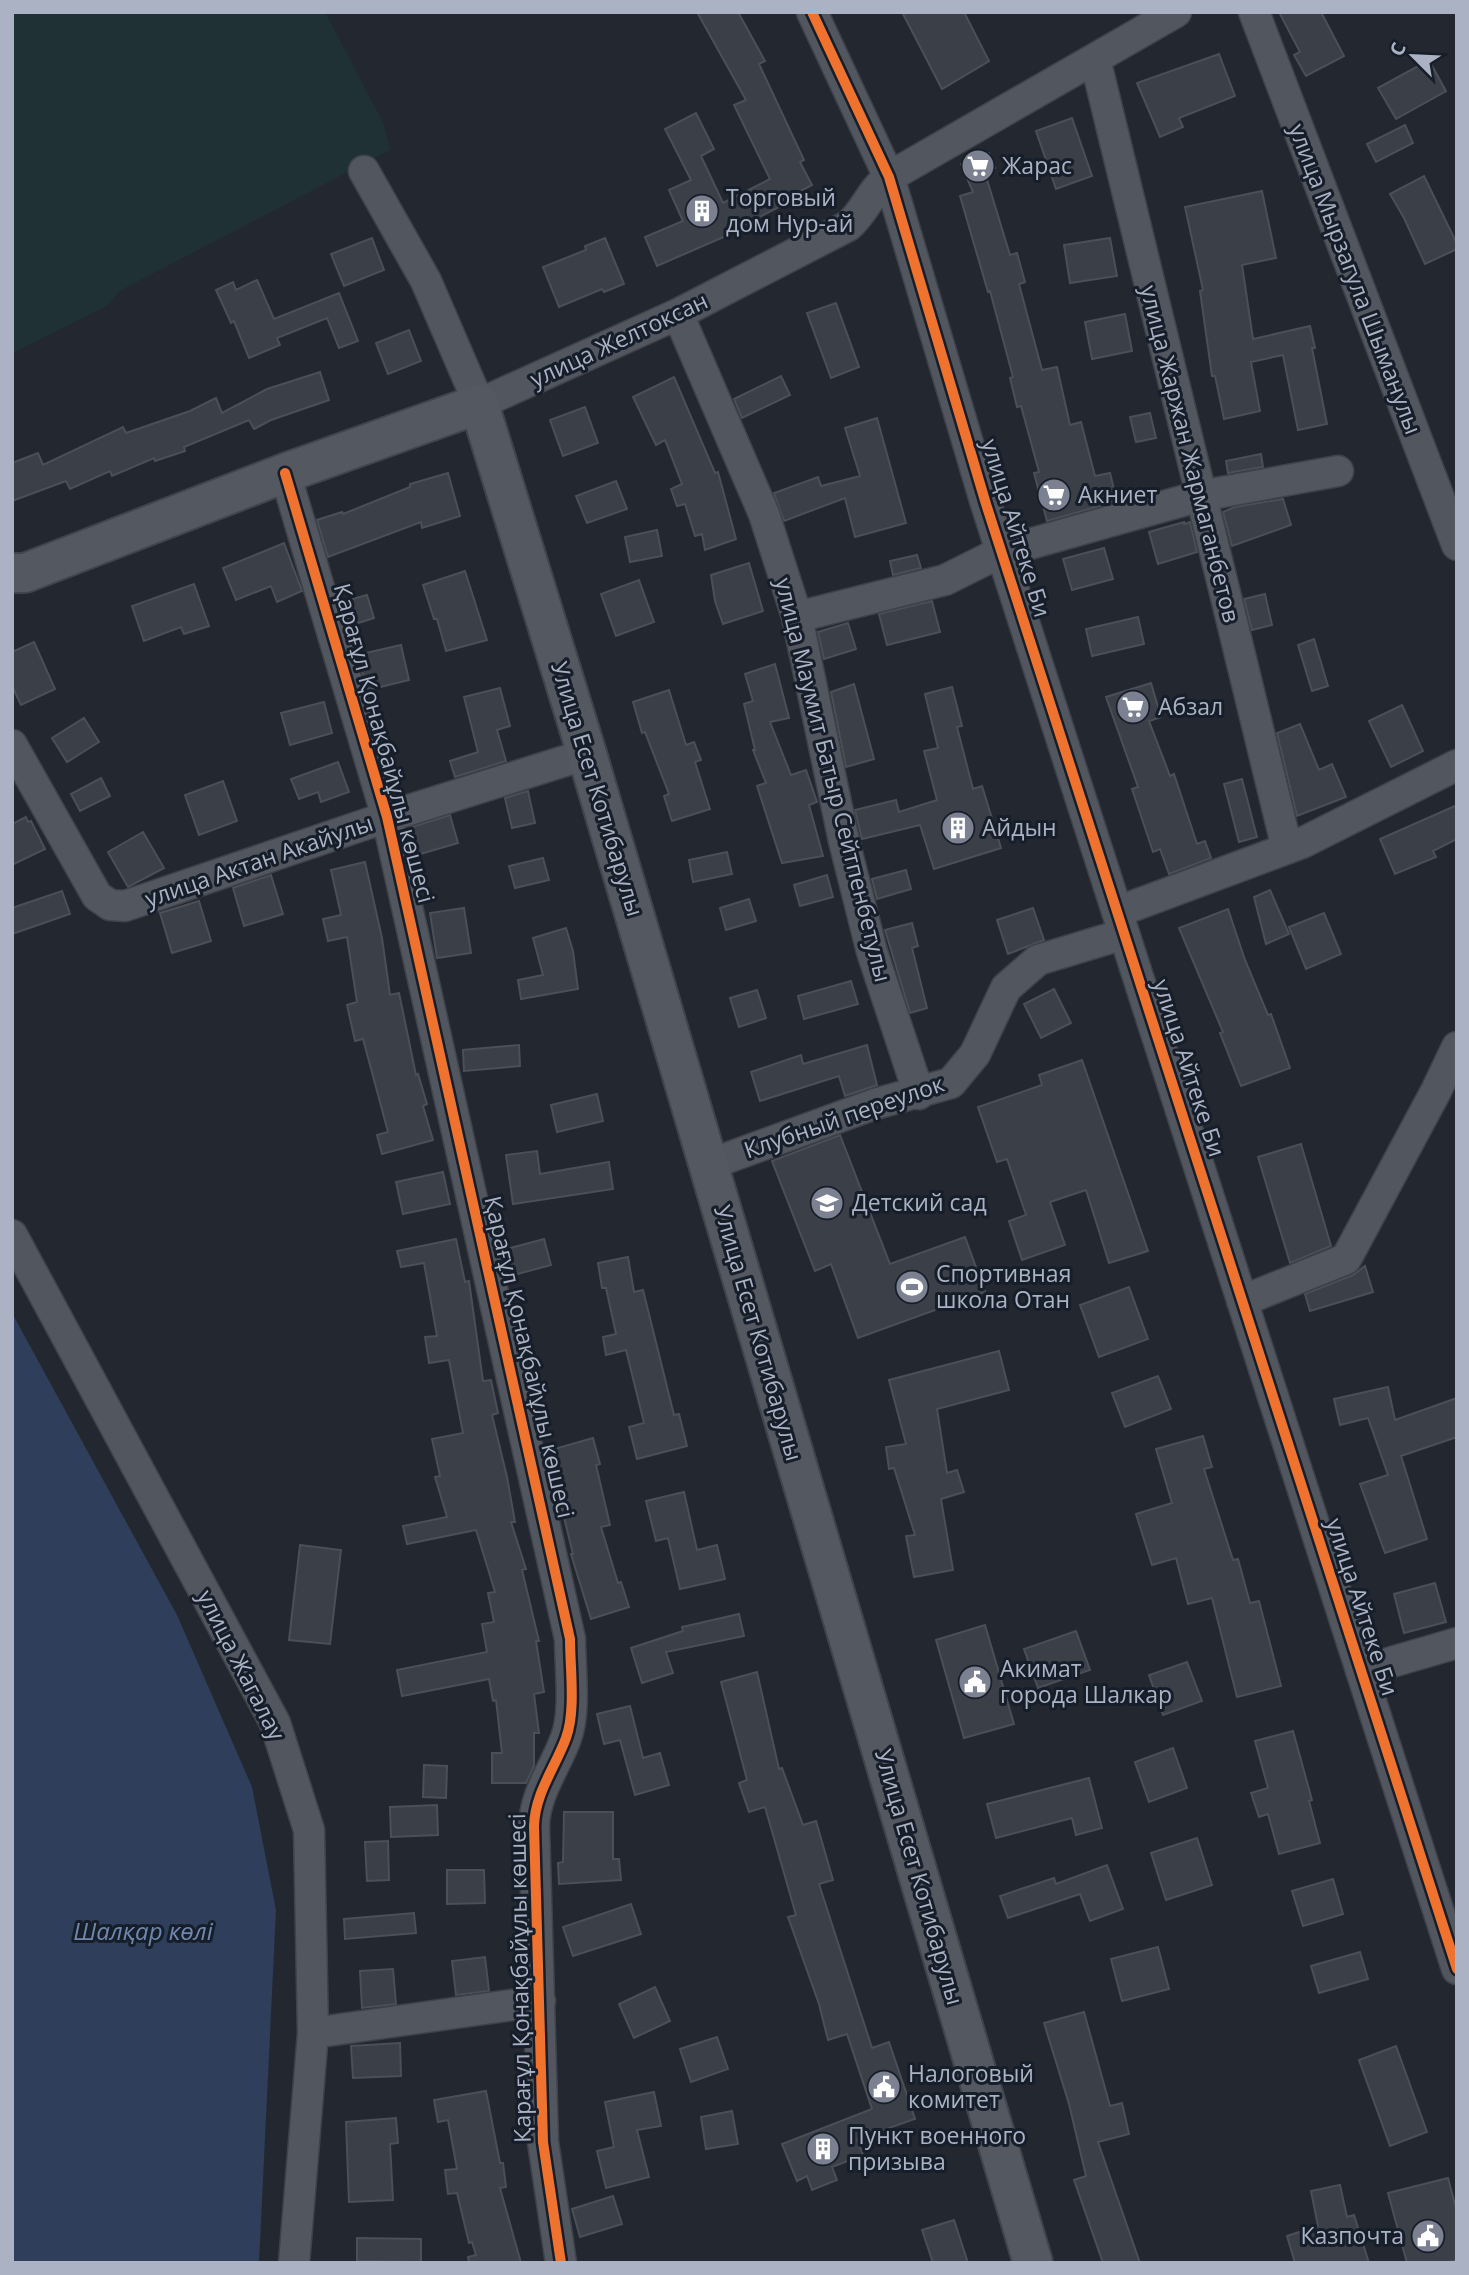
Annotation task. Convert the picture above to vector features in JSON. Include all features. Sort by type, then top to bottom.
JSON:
[{"type":"main road","name":"улица Желтоксан","points":[[12,573],[25,573],[285,473],[479,404]]},
{"type":"main road","name":"Улица Есет Котибарулы","points":[[479,404],[587,754],[1033,2263]]},
{"type":"street","name":"улица Айтеке Би","points":[[812,12],[889,177],[1001,552],[1457,1969]]},
{"type":"street","name":"улица Желтоксан","points":[[479,404],[678,314],[848,226],[876,187],[889,177],[1176,12]]},
{"type":"street","name":"улица Мырзагула Шыманулы","points":[[1254,12],[1457,545]]},
{"type":"street","name":"улица Жаржан Жармаганбетов","points":[[1095,58],[1287,848]]},
{"type":"street","points":[[364,171],[426,281],[479,404]]},
{"type":"street","name":"улица Маумит Батыр Сейтпенбетулы","points":[[678,314],[764,514],[797,617],[844,841],[872,952],[919,1094]]},
{"type":"street","points":[[797,617],[945,580],[1001,552],[1200,496],[1338,471]]},
{"type":"street","name":"Қарағұл Қонақбайұлы көшесі","points":[[285,473],[387,817],[570,1639],[570,1723],[535,1812],[543,2142],[561,2263]]},
{"type":"street","name":"улица Актан Акайулы","points":[[12,745],[97,895],[110,905],[125,906],[387,817],[587,754]]},
{"type":"street","name":"Клубный переулок","points":[[708,1165],[875,1104],[951,1083],[975,1054],[1006,988],[1038,960],[1287,848],[1457,765]]},
{"type":"street","points":[[1242,1301],[1346,1259],[1436,1091],[1457,1046]]},
{"type":"street","name":"улица Жагалау","points":[[12,1235],[275,1723],[309,1830],[313,2033],[294,2263]]},
{"type":"street","points":[[1361,1671],[1457,1643]]},
{"type":"street","points":[[313,2033],[540,2001]]},
{"type":"shaded area","points":[[12,12],[325,12],[384,125],[390,150],[121,290],[106,306],[12,353]]},
{"type":"water","name":"Шалқар көлі","points":[[12,1313],[177,1615],[252,1787],[276,1910],[259,2263],[12,2263]]},
{"type":"building","points":[[697,12],[738,12],[765,61],[759,64],[804,160],[800,162],[812,185],[781,201],[783,205],[734,230],[735,232],[657,266],[645,237],[683,221],[669,190],[691,180],[665,129],[696,113],[714,149],[701,156],[723,203],[770,179],[734,105],[746,100]]},
{"type":"building","points":[[902,12],[964,12],[989,61],[942,89]]},
{"type":"building","points":[[1279,12],[1321,12],[1344,56],[1306,76],[1294,55],[1300,52]]},
{"type":"building","points":[[1219,54],[1235,96],[1179,118],[1183,127],[1160,137],[1137,83]]},
{"type":"building","points":[[1429,60],[1446,91],[1396,119],[1378,88]]},
{"type":"building","points":[[1072,118],[1092,176],[1056,189],[1036,131]]},
{"type":"building","points":[[1405,125],[1413,143],[1376,162],[1367,144]]},
{"type":"building","points":[[989,153],[995,168],[985,173],[1010,255],[1017,253],[1025,282],[1019,284],[1042,370],[1057,367],[1070,425],[1081,422],[1095,476],[1110,473],[1117,501],[1047,521],[1034,473],[1039,472],[1021,406],[1017,407],[1010,378],[1013,377],[990,291],[988,292],[960,196],[973,192],[961,164]]},
{"type":"building","points":[[1424,176],[1457,244],[1457,249],[1425,264],[1390,194]]},
{"type":"building","points":[[1262,191],[1276,258],[1242,265],[1253,339],[1310,326],[1327,424],[1298,430],[1283,355],[1251,362],[1260,411],[1224,419],[1215,376],[1212,376],[1200,291],[1203,290],[1185,207]]},
{"type":"building","points":[[372,238],[384,270],[344,286],[331,254]]},
{"type":"building","points":[[605,238],[624,284],[604,292],[602,289],[559,307],[543,267],[586,250],[585,246]]},
{"type":"building","points":[[1110,238],[1117,276],[1070,283],[1064,245]]},
{"type":"building","points":[[257,280],[274,319],[339,293],[358,341],[339,348],[327,318],[277,338],[280,345],[249,358],[234,321],[231,323],[216,290],[233,282],[236,290]]},
{"type":"building","points":[[836,303],[859,367],[831,378],[807,313]]},
{"type":"building","points":[[1125,314],[1132,351],[1092,359],[1085,322]]},
{"type":"building","points":[[409,330],[421,361],[388,374],[376,343]]},
{"type":"building","points":[[320,372],[329,400],[271,420],[254,429],[249,420],[184,447],[185,451],[155,461],[154,458],[112,476],[110,471],[70,489],[66,481],[12,501],[12,463],[38,453],[43,465],[123,427],[126,433],[190,411],[216,398],[222,413],[267,389]]},
{"type":"building","points":[[781,376],[790,395],[742,418],[734,399]]},
{"type":"building","points":[[674,377],[715,473],[718,472],[736,539],[705,550],[702,534],[695,536],[685,504],[677,506],[671,489],[682,484],[665,440],[656,445],[633,397]]},
{"type":"building","points":[[585,407],[598,443],[563,456],[550,420]]},
{"type":"building","points":[[1150,413],[1156,438],[1136,442],[1130,417]]},
{"type":"building","points":[[877,418],[906,523],[855,537],[845,498],[784,521],[774,493],[818,477],[821,486],[860,476],[845,428]]},
{"type":"building","points":[[1261,454],[1263,467],[1228,473],[1226,461]]},
{"type":"building","points":[[448,473],[460,516],[422,528],[421,522],[328,557],[317,520],[342,512],[343,514],[410,487],[410,484]]},
{"type":"building","points":[[616,481],[627,509],[587,523],[576,496]]},
{"type":"building","points":[[1283,499],[1291,525],[1232,546],[1223,512],[1235,507]]},
{"type":"building","points":[[1190,522],[1197,552],[1158,564],[1149,532]]},
{"type":"building","points":[[657,530],[662,556],[630,562],[625,537]]},
{"type":"building","points":[[284,543],[302,591],[277,602],[271,586],[236,600],[223,568]]},
{"type":"building","points":[[1104,548],[1113,579],[1072,590],[1063,559]]},
{"type":"building","points":[[917,555],[921,568],[893,575],[890,561]]},
{"type":"building","points":[[749,563],[763,611],[723,624],[715,601],[711,575]]},
{"type":"building","points":[[465,571],[487,640],[446,651],[423,585]]},
{"type":"building","points":[[639,580],[654,622],[616,636],[601,594]]},
{"type":"building","points":[[194,584],[209,626],[184,634],[181,627],[144,641],[132,606]]},
{"type":"building","points":[[1265,594],[1272,625],[1252,630],[1244,599]]},
{"type":"building","points":[[367,595],[374,618],[349,626],[342,602]]},
{"type":"building","points":[[932,601],[940,632],[887,645],[879,614]]},
{"type":"building","points":[[1138,617],[1144,644],[1092,656],[1086,629]]},
{"type":"building","points":[[848,623],[856,649],[824,659],[818,632]]},
{"type":"building","points":[[1314,639],[1328,686],[1312,691],[1298,645]]},
{"type":"building","points":[[34,642],[55,689],[21,705],[12,686],[12,652]]},
{"type":"building","points":[[401,645],[409,680],[368,690],[357,655]]},
{"type":"building","points":[[775,664],[789,718],[770,722],[791,775],[806,770],[817,802],[809,805],[823,856],[782,863],[757,786],[766,783],[753,750],[744,704],[753,701],[745,674]]},
{"type":"building","points":[[1151,683],[1161,717],[1149,721],[1170,776],[1174,774],[1197,844],[1205,841],[1211,858],[1169,874],[1160,849],[1153,852],[1132,789],[1138,787],[1106,697]]},
{"type":"building","points":[[854,684],[874,759],[846,767],[831,692]]},
{"type":"building","points":[[952,687],[962,726],[957,727],[973,789],[982,786],[1001,848],[934,869],[920,825],[862,839],[855,810],[896,800],[899,812],[937,800],[924,751],[938,748],[925,694]]},
{"type":"building","points":[[500,688],[510,726],[497,730],[506,761],[455,777],[450,761],[478,752],[464,697]]},
{"type":"building","points":[[669,690],[686,745],[694,742],[701,760],[695,762],[710,809],[672,821],[664,796],[669,794],[645,732],[642,733],[633,702]]},
{"type":"building","points":[[324,702],[332,733],[290,745],[281,713]]},
{"type":"building","points":[[1402,705],[1423,751],[1391,767],[1369,721]]},
{"type":"building","points":[[84,718],[99,742],[67,762],[52,738]]},
{"type":"building","points":[[1300,724],[1319,770],[1332,764],[1346,797],[1297,816],[1277,733]]},
{"type":"building","points":[[338,762],[349,792],[321,802],[318,792],[299,799],[291,779]]},
{"type":"building","points":[[101,778],[110,796],[80,811],[71,794]]},
{"type":"building","points":[[1242,779],[1257,837],[1239,842],[1224,784]]},
{"type":"building","points":[[223,781],[237,821],[199,835],[185,795]]},
{"type":"building","points":[[528,791],[535,823],[512,828],[505,798]]},
{"type":"building","points":[[1457,805],[1457,839],[1433,851],[1436,857],[1395,874],[1380,839]]},
{"type":"building","points":[[450,815],[458,843],[417,855],[409,828]]},
{"type":"building","points":[[26,817],[28,822],[31,821],[45,849],[12,865],[12,824]]},
{"type":"building","points":[[143,832],[164,868],[128,887],[108,852]]},
{"type":"building","points":[[727,852],[732,874],[693,882],[689,860]]},
{"type":"building","points":[[543,858],[549,880],[515,888],[509,866]]},
{"type":"building","points":[[365,862],[382,938],[390,995],[399,993],[416,1075],[418,1074],[427,1104],[423,1106],[433,1140],[382,1154],[377,1135],[388,1132],[363,1039],[355,1041],[347,1005],[357,1002],[347,937],[328,941],[323,919],[341,915],[331,870]]},
{"type":"building","points":[[906,870],[911,889],[877,899],[872,879]]},
{"type":"building","points":[[271,875],[283,914],[244,926],[233,888]]},
{"type":"building","points":[[827,875],[833,897],[800,906],[794,885]]},
{"type":"building","points":[[1270,890],[1289,934],[1266,944],[1254,897]]},
{"type":"building","points":[[62,891],[70,914],[12,934],[12,908]]},
{"type":"building","points":[[749,899],[756,921],[726,930],[720,908]]},
{"type":"building","points":[[199,901],[211,941],[172,953],[160,913]]},
{"type":"building","points":[[464,908],[471,953],[437,958],[430,913]]},
{"type":"building","points":[[1033,908],[1044,940],[1008,954],[997,920]]},
{"type":"building","points":[[1228,909],[1245,960],[1268,1015],[1271,1014],[1290,1068],[1241,1086],[1220,1033],[1223,1032],[1179,928]]},
{"type":"building","points":[[1324,913],[1341,954],[1306,969],[1289,927]]},
{"type":"building","points":[[912,923],[918,946],[912,948],[927,1008],[910,1013],[885,930]]},
{"type":"building","points":[[566,928],[573,951],[578,989],[521,999],[518,980],[543,975],[533,938]]},
{"type":"building","points":[[851,981],[858,1004],[804,1019],[798,996]]},
{"type":"building","points":[[1054,989],[1071,1023],[1041,1038],[1024,1004]]},
{"type":"building","points":[[757,990],[766,1018],[739,1027],[730,998]]},
{"type":"building","points":[[519,1045],[520,1066],[464,1071],[463,1050]]},
{"type":"building","points":[[867,1045],[877,1085],[845,1096],[839,1076],[760,1101],[751,1072],[801,1055],[803,1064]]},
{"type":"building","points":[[1082,1060],[1148,1251],[1109,1263],[1086,1190],[1050,1202],[1065,1245],[1022,1260],[1009,1221],[1026,1215],[1007,1159],[997,1162],[978,1107],[1042,1085],[1039,1075]]},
{"type":"building","points":[[597,1094],[603,1121],[557,1132],[551,1105]]},
{"type":"building","points":[[840,1135],[890,1264],[965,1237],[985,1292],[858,1338],[831,1264],[815,1271],[772,1161]]},
{"type":"building","points":[[1301,1144],[1331,1246],[1290,1263],[1258,1157]]},
{"type":"building","points":[[537,1151],[540,1174],[609,1162],[613,1189],[513,1204],[506,1155]]},
{"type":"building","points":[[443,1172],[450,1204],[403,1214],[396,1182]]},
{"type":"building","points":[[456,1239],[465,1282],[469,1281],[483,1381],[491,1380],[498,1413],[492,1415],[515,1522],[511,1522],[526,1569],[522,1570],[539,1641],[536,1641],[544,1692],[534,1694],[539,1733],[534,1733],[534,1766],[526,1783],[492,1783],[492,1753],[502,1753],[496,1700],[493,1701],[489,1679],[402,1696],[397,1670],[487,1652],[482,1624],[494,1622],[488,1593],[495,1592],[476,1530],[407,1544],[403,1526],[447,1517],[435,1477],[440,1476],[432,1439],[463,1433],[449,1360],[429,1363],[425,1337],[437,1336],[424,1263],[401,1267],[397,1251]]},
{"type":"building","points":[[544,1239],[551,1265],[510,1276],[503,1250]]},
{"type":"building","points":[[628,1257],[634,1292],[643,1290],[674,1415],[679,1414],[687,1446],[637,1459],[629,1427],[644,1423],[626,1350],[606,1355],[603,1337],[616,1334],[606,1288],[602,1288],[598,1263]]},
{"type":"building","points":[[1365,1266],[1373,1292],[1310,1311],[1305,1294],[1353,1275]]},
{"type":"building","points":[[1129,1287],[1148,1339],[1099,1357],[1080,1305]]},
{"type":"building","points":[[999,1351],[1009,1390],[937,1409],[947,1473],[957,1470],[964,1492],[941,1499],[953,1570],[914,1577],[906,1536],[915,1535],[894,1468],[889,1469],[886,1447],[906,1444],[889,1380]]},
{"type":"building","points":[[1158,1376],[1171,1409],[1125,1427],[1112,1393]]},
{"type":"building","points":[[1388,1387],[1395,1420],[1457,1398],[1457,1437],[1401,1456],[1427,1539],[1385,1553],[1360,1484],[1388,1475],[1368,1418],[1340,1425],[1334,1399]]},
{"type":"building","points":[[1203,1436],[1212,1467],[1204,1469],[1233,1560],[1238,1559],[1250,1603],[1259,1601],[1281,1686],[1237,1697],[1212,1598],[1188,1604],[1176,1558],[1152,1565],[1136,1514],[1172,1503],[1156,1449]]},
{"type":"building","points":[[593,1438],[600,1464],[596,1465],[610,1525],[601,1527],[618,1583],[621,1582],[629,1607],[591,1619],[571,1554],[560,1501],[565,1500],[551,1450]]},
{"type":"building","points":[[684,1492],[697,1550],[717,1545],[725,1579],[680,1589],[668,1538],[656,1541],[646,1501]]},
{"type":"building","points":[[300,1545],[341,1550],[330,1644],[289,1640]]},
{"type":"building","points":[[1435,1583],[1446,1622],[1404,1633],[1394,1594]]},
{"type":"building","points":[[739,1614],[744,1636],[666,1652],[673,1673],[642,1683],[631,1648],[683,1631],[682,1627]]},
{"type":"building","name":"Акимат города Шалкар","points":[[985,1625],[1014,1724],[964,1738],[936,1640]]},
{"type":"building","points":[[1076,1631],[1090,1670],[1038,1688],[1024,1649]]},
{"type":"building","points":[[1187,1662],[1202,1701],[1163,1715],[1149,1675]]},
{"type":"building","points":[[757,1672],[779,1769],[782,1768],[803,1825],[816,1821],[833,1880],[819,1884],[872,2048],[889,2042],[915,2119],[857,2139],[863,2155],[832,2167],[837,2180],[812,2190],[807,2176],[797,2181],[782,2144],[872,2109],[847,2034],[828,2040],[819,2004],[788,1917],[796,1915],[765,1807],[749,1812],[739,1783],[747,1780],[721,1682]]},
{"type":"building","points":[[630,1706],[643,1758],[660,1753],[669,1785],[635,1795],[620,1740],[604,1744],[597,1714]]},
{"type":"building","points":[[1293,1731],[1312,1800],[1309,1801],[1320,1843],[1279,1854],[1268,1814],[1259,1817],[1251,1793],[1268,1788],[1255,1741]]},
{"type":"building","points":[[1173,1748],[1187,1788],[1149,1802],[1135,1762]]},
{"type":"building","points":[[424,1765],[447,1766],[446,1798],[423,1797]]},
{"type":"building","points":[[1089,1778],[1102,1828],[1076,1835],[1072,1818],[996,1838],[987,1804]]},
{"type":"building","points":[[437,1805],[438,1835],[391,1837],[390,1807]]},
{"type":"building","points":[[564,1812],[613,1812],[613,1859],[619,1859],[621,1880],[559,1884],[558,1863],[563,1862]]},
{"type":"building","points":[[1197,1838],[1212,1885],[1166,1900],[1151,1853]]},
{"type":"building","points":[[388,1841],[389,1880],[367,1881],[365,1842]]},
{"type":"building","points":[[1107,1865],[1123,1909],[1090,1921],[1080,1894],[1008,1918],[1000,1896],[1054,1878],[1056,1884]]},
{"type":"building","points":[[447,1870],[484,1870],[485,1903],[447,1904]]},
{"type":"building","points":[[1333,1879],[1343,1914],[1303,1926],[1292,1891]]},
{"type":"building","points":[[631,1904],[641,1934],[573,1956],[563,1927]]},
{"type":"building","points":[[414,1913],[416,1933],[345,1939],[344,1919]]},
{"type":"building","points":[[1158,1947],[1169,1989],[1122,2001],[1111,1959]]},
{"type":"building","points":[[1360,1952],[1368,1979],[1319,1993],[1311,1966]]},
{"type":"building","points":[[485,1957],[489,1991],[456,1995],[452,1961]]},
{"type":"building","points":[[393,1969],[396,2004],[362,2008],[360,1971]]},
{"type":"building","points":[[655,1987],[670,2021],[634,2038],[619,2004]]},
{"type":"building","points":[[1084,2012],[1110,2106],[1122,2103],[1129,2134],[1098,2142],[1140,2263],[1103,2263],[1074,2180],[1086,2176],[1069,2104],[1044,2023]]},
{"type":"building","points":[[717,2037],[728,2069],[691,2082],[680,2049]]},
{"type":"building","points":[[400,2043],[401,2076],[353,2078],[351,2046]]},
{"type":"building","points":[[1396,2046],[1427,2132],[1390,2146],[1359,2060]]},
{"type":"building","points":[[486,2091],[500,2163],[503,2163],[506,2187],[500,2188],[521,2263],[469,2263],[468,2257],[476,2255],[472,2242],[469,2243],[457,2193],[448,2194],[445,2170],[457,2169],[448,2120],[438,2122],[434,2100]]},
{"type":"building","points":[[654,2092],[661,2126],[637,2130],[649,2177],[606,2188],[597,2151],[614,2147],[605,2102]]},
{"type":"building","points":[[732,2111],[738,2144],[706,2149],[701,2117]]},
{"type":"building","points":[[396,2118],[398,2143],[390,2144],[393,2200],[349,2202],[346,2122]]},
{"type":"building","name":"Казпочта","points":[[1448,2178],[1457,2212],[1457,2260],[1445,2263],[1407,2263],[1388,2193]]},
{"type":"building","points":[[1340,2185],[1347,2217],[1354,2215],[1369,2263],[1295,2263],[1287,2236],[1318,2226],[1311,2191]]},
{"type":"building","points":[[613,2196],[622,2224],[580,2237],[572,2209]]},
{"type":"building","points":[[954,2220],[968,2263],[933,2263],[922,2230]]},
{"type":"building","points":[[357,2238],[421,2239],[421,2262],[357,2261]]},
{"type":"cycle path","points":[[812,12],[889,177],[986,504],[1457,1969]]},
{"type":"cycle path","points":[[285,473],[387,817],[570,1639],[572,1702],[569,1727],[538,1803],[534,1826],[543,2142],[561,2263]]},
{"type":"place","name":"Жарас","points":[[978,166]]},
{"type":"place","name":"Торговый дом Нур-ай","points":[[702,211]]},
{"type":"place","name":"Акниет","points":[[1054,495]]},
{"type":"place","name":"Абзал","points":[[1133,707]]},
{"type":"place","name":"Айдын","points":[[958,828]]},
{"type":"place","name":"Детский сад","points":[[827,1203]]},
{"type":"place","name":"Спортивная школа Отан","points":[[912,1287]]},
{"type":"place","name":"Акимат города Шалкар","points":[[975,1682]]},
{"type":"place","name":"Налоговый комитет","points":[[884,2087]]},
{"type":"place","name":"Пункт военного призыва","points":[[823,2149]]},
{"type":"place","name":"Казпочта","points":[[1428,2236]]}]
